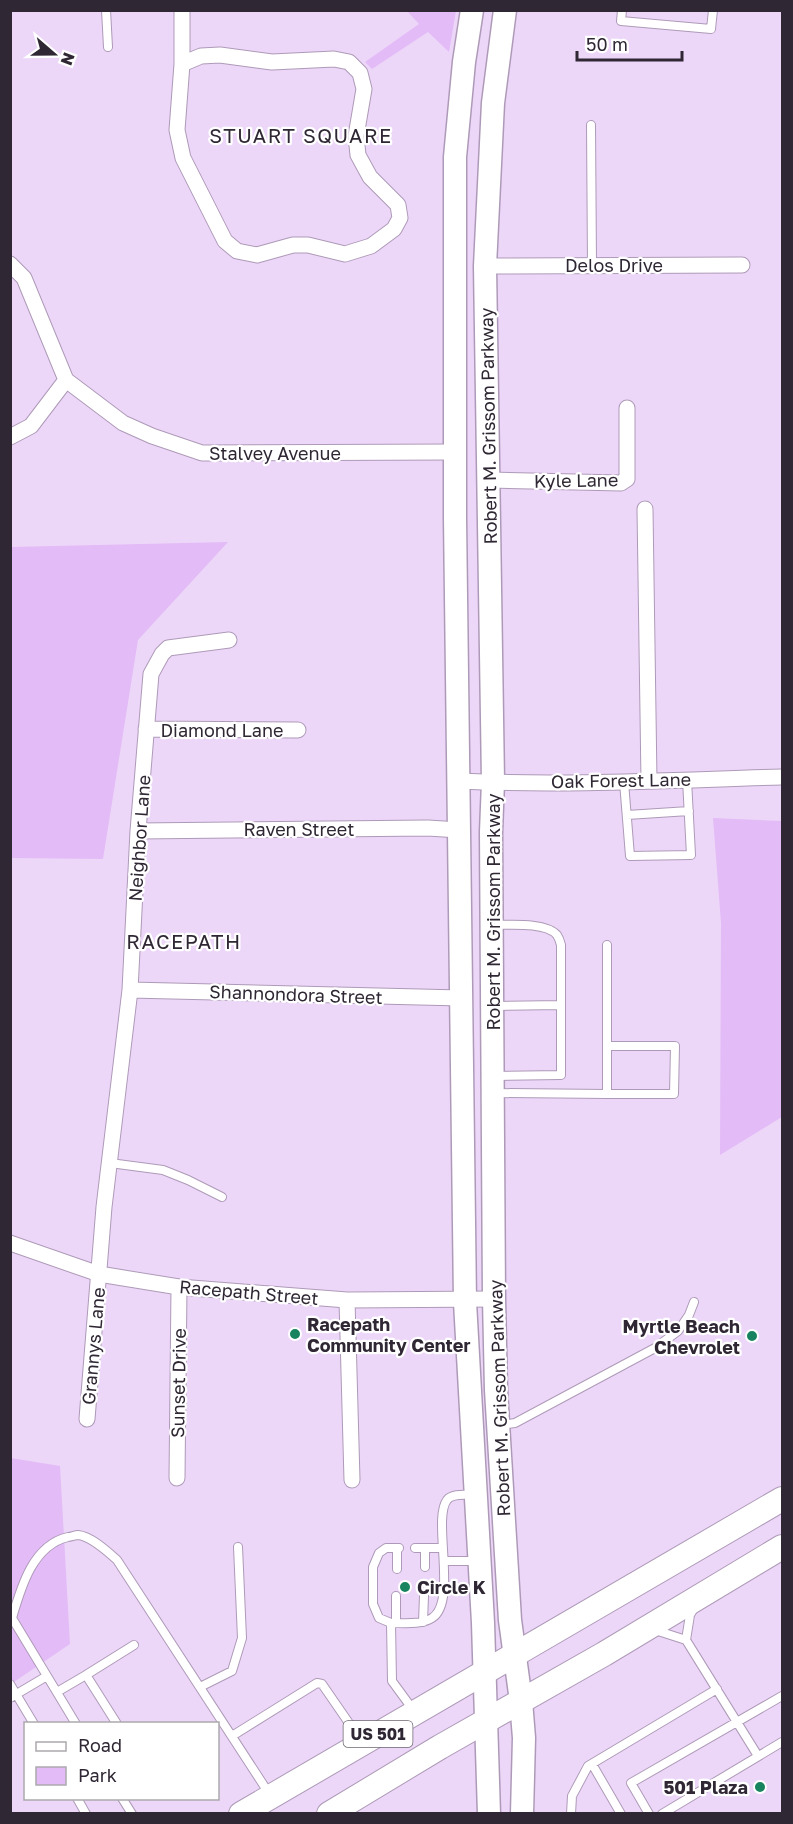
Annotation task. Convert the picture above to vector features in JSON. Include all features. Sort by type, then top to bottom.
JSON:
[{"type":"main road","name":"Robert M. Grissom Parkway","points":[[472,10],[464,62],[455,156],[455,452],[465,1299],[480,1561],[489,1814]]},
{"type":"main road","name":"Robert M. Grissom Parkway","points":[[505,10],[493,103],[485,266],[493,782],[491,832],[494,1299],[506,1570],[524,1738],[522,1814]]},
{"type":"main road","points":[[455,156],[468,152],[477,154],[490,166]]},
{"type":"main road","name":"US 501","points":[[241,1814],[783,1499]]},
{"type":"main road","name":"US 501","points":[[329,1814],[783,1547]]},
{"type":"street","points":[[182,10],[182,64],[177,130],[183,158],[225,241],[237,251],[257,255],[293,245],[308,245],[345,254],[371,246],[394,230],[400,218],[398,205],[370,177],[358,155],[356,136],[364,89],[360,73],[349,62],[334,59],[272,62],[220,55],[201,56],[182,64]]},
{"type":"street","points":[[10,264],[24,278],[66,380],[31,426],[10,437]]},
{"type":"street","name":"Delos Drive","points":[[485,266],[742,265]]},
{"type":"street","name":"Stalvey Avenue","points":[[66,380],[123,423],[152,436],[202,453],[455,452]]},
{"type":"street","name":"Kyle Lane","points":[[490,480],[621,483],[627,479],[627,408]]},
{"type":"street","points":[[645,509],[649,781]]},
{"type":"street","name":"Neighbor Lane","points":[[99,1274],[130,990],[138,831],[151,674],[168,648],[229,640]]},
{"type":"street","name":"Diamond Lane","points":[[146,729],[298,730]]},
{"type":"street","name":"Oak Forest Lane","points":[[459,781],[649,781],[783,777]]},
{"type":"street","name":"Raven Street","points":[[138,831],[417,828],[459,830]]},
{"type":"street","name":"Shannondora Street","points":[[130,990],[461,998]]},
{"type":"street","name":"Racepath Street","points":[[10,1243],[99,1274],[179,1287],[347,1300],[494,1299]]},
{"type":"street","name":"Grannys Lane","points":[[87,1419],[99,1274]]},
{"type":"street","name":"Sunset Drive","points":[[177,1478],[179,1287]]},
{"type":"street","points":[[347,1300],[352,1480]]},
{"type":"lane","points":[[106,10],[108,46]]},
{"type":"lane","points":[[622,10],[621,21],[711,29],[713,10]]},
{"type":"lane","points":[[591,125],[592,266]]},
{"type":"lane","points":[[624,781],[630,856],[691,855],[687,780]]},
{"type":"lane","points":[[627,815],[689,811]]},
{"type":"lane","points":[[492,925],[532,926],[548,930],[557,935],[561,945],[561,1075],[492,1084]]},
{"type":"lane","points":[[607,945],[608,1095]]},
{"type":"lane","points":[[493,1006],[560,1005]]},
{"type":"lane","points":[[492,1084],[608,1095],[674,1094],[675,1046],[608,1046]]},
{"type":"lane","points":[[110,1163],[163,1170],[222,1197]]},
{"type":"lane","points":[[498,1425],[515,1423],[655,1348],[678,1331],[689,1315],[694,1302]]},
{"type":"lane","points":[[397,1569],[398,1548],[386,1548],[379,1553],[373,1567],[373,1604],[379,1618],[393,1623],[423,1622],[435,1617],[442,1603],[444,1562],[442,1510],[447,1499],[454,1496],[476,1495]]},
{"type":"lane","points":[[75,1722],[12,1618],[21,1588],[33,1563],[57,1540],[78,1535],[103,1546],[117,1560],[271,1796]]},
{"type":"lane","points":[[200,1687],[232,1671],[242,1638],[238,1547]]},
{"type":"lane","points":[[415,1548],[443,1548]]},
{"type":"lane","points":[[425,1548],[425,1567]]},
{"type":"lane","points":[[444,1562],[480,1561]]},
{"type":"lane","points":[[686,1640],[690,1615],[704,1595]]},
{"type":"lane","points":[[396,1596],[392,1681],[415,1713]]},
{"type":"lane","points":[[423,1622],[424,1596]]},
{"type":"lane","points":[[647,1628],[686,1640],[758,1756]]},
{"type":"lane","points":[[57,1692],[134,1645]]},
{"type":"lane","points":[[86,1675],[116,1722]]},
{"type":"lane","points":[[14,1696],[47,1676]]},
{"type":"lane","points":[[232,1736],[317,1683],[322,1684],[362,1743]]},
{"type":"lane","points":[[10,1684],[14,1696],[33,1722]]},
{"type":"lane","points":[[571,1814],[572,1796],[588,1766],[717,1689]]},
{"type":"lane","points":[[649,1814],[631,1783],[783,1696]]},
{"type":"lane","points":[[219,1733],[227,1728]]},
{"type":"lane","points":[[662,1814],[783,1742]]},
{"type":"lane","points":[[592,1764],[621,1814]]},
{"type":"lane","points":[[78,1800],[86,1814]]},
{"type":"lane","points":[[123,1800],[132,1814]]},
{"type":"green space","name":"STUART SQUARE","points":[[407,11],[456,11],[449,52],[428,32],[372,69],[365,62],[419,24]]},
{"type":"green space","points":[[228,542],[138,640],[103,859],[11,858],[11,547]]},
{"type":"green space","points":[[713,818],[782,821],[782,1117],[720,1155],[721,923]]},
{"type":"green space","points":[[11,1458],[60,1466],[70,1644],[11,1684]]},
{"type":"place","name":"Racepath Community Center","points":[[295,1334]]},
{"type":"place","name":"Myrtle Beach Chevrolet","points":[[752,1336]]},
{"type":"place","name":"Circle K","points":[[405,1587]]},
{"type":"place","name":"501 Plaza","points":[[760,1787]]},
{"type":"district","name":"STUART SQUARE","points":[[301,135]]},
{"type":"district","name":"RACEPATH","points":[[184,941]]}]
